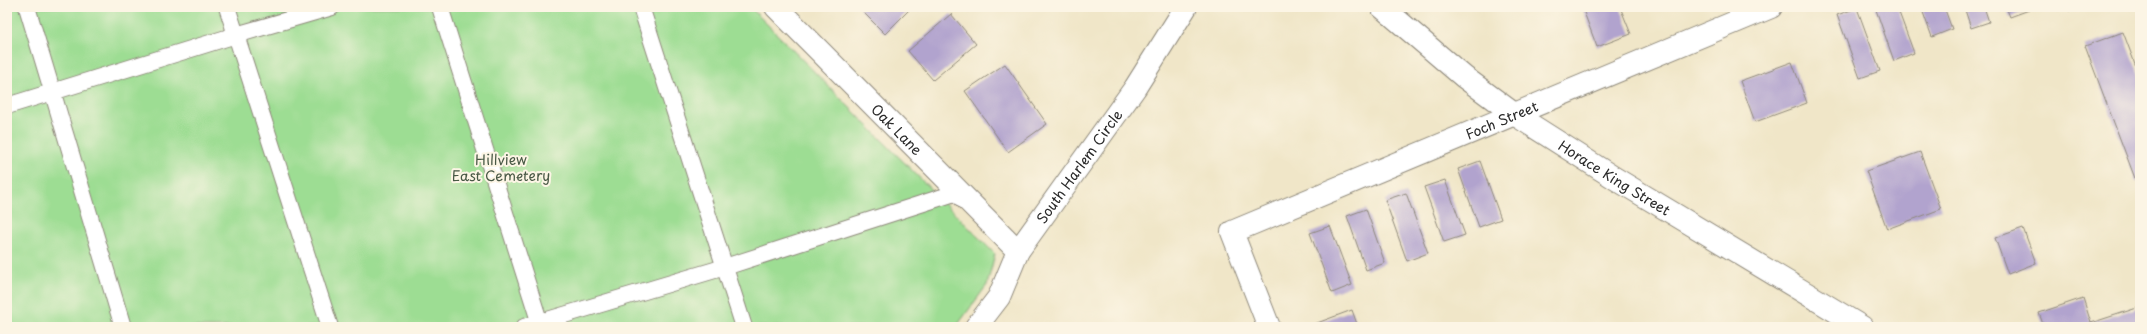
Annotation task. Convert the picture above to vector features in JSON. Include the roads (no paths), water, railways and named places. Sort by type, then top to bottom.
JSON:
[{"type":"street","name":"Oak Lane","points":[[776,7],[1018,251]]},
{"type":"street","name":"South Harlem Circle","points":[[976,327],[999,297],[1018,251],[1139,82],[1186,7]]},
{"type":"street","name":"Horace King Street","points":[[1382,7],[1464,77],[1514,114],[1616,179],[1862,327]]},
{"type":"street","name":"Foch Street","points":[[1269,327],[1232,232],[1771,7]]},
{"type":"lane","points":[[27,7],[123,327]]},
{"type":"lane","points":[[227,7],[330,327]]},
{"type":"lane","points":[[7,106],[332,7]]},
{"type":"lane","points":[[440,7],[541,325]]},
{"type":"lane","points":[[641,7],[744,327]]},
{"type":"lane","points":[[524,327],[541,325],[958,192]]},
{"type":"park label","name":"Hillview East Cemetery","points":[[501,168]]}]
